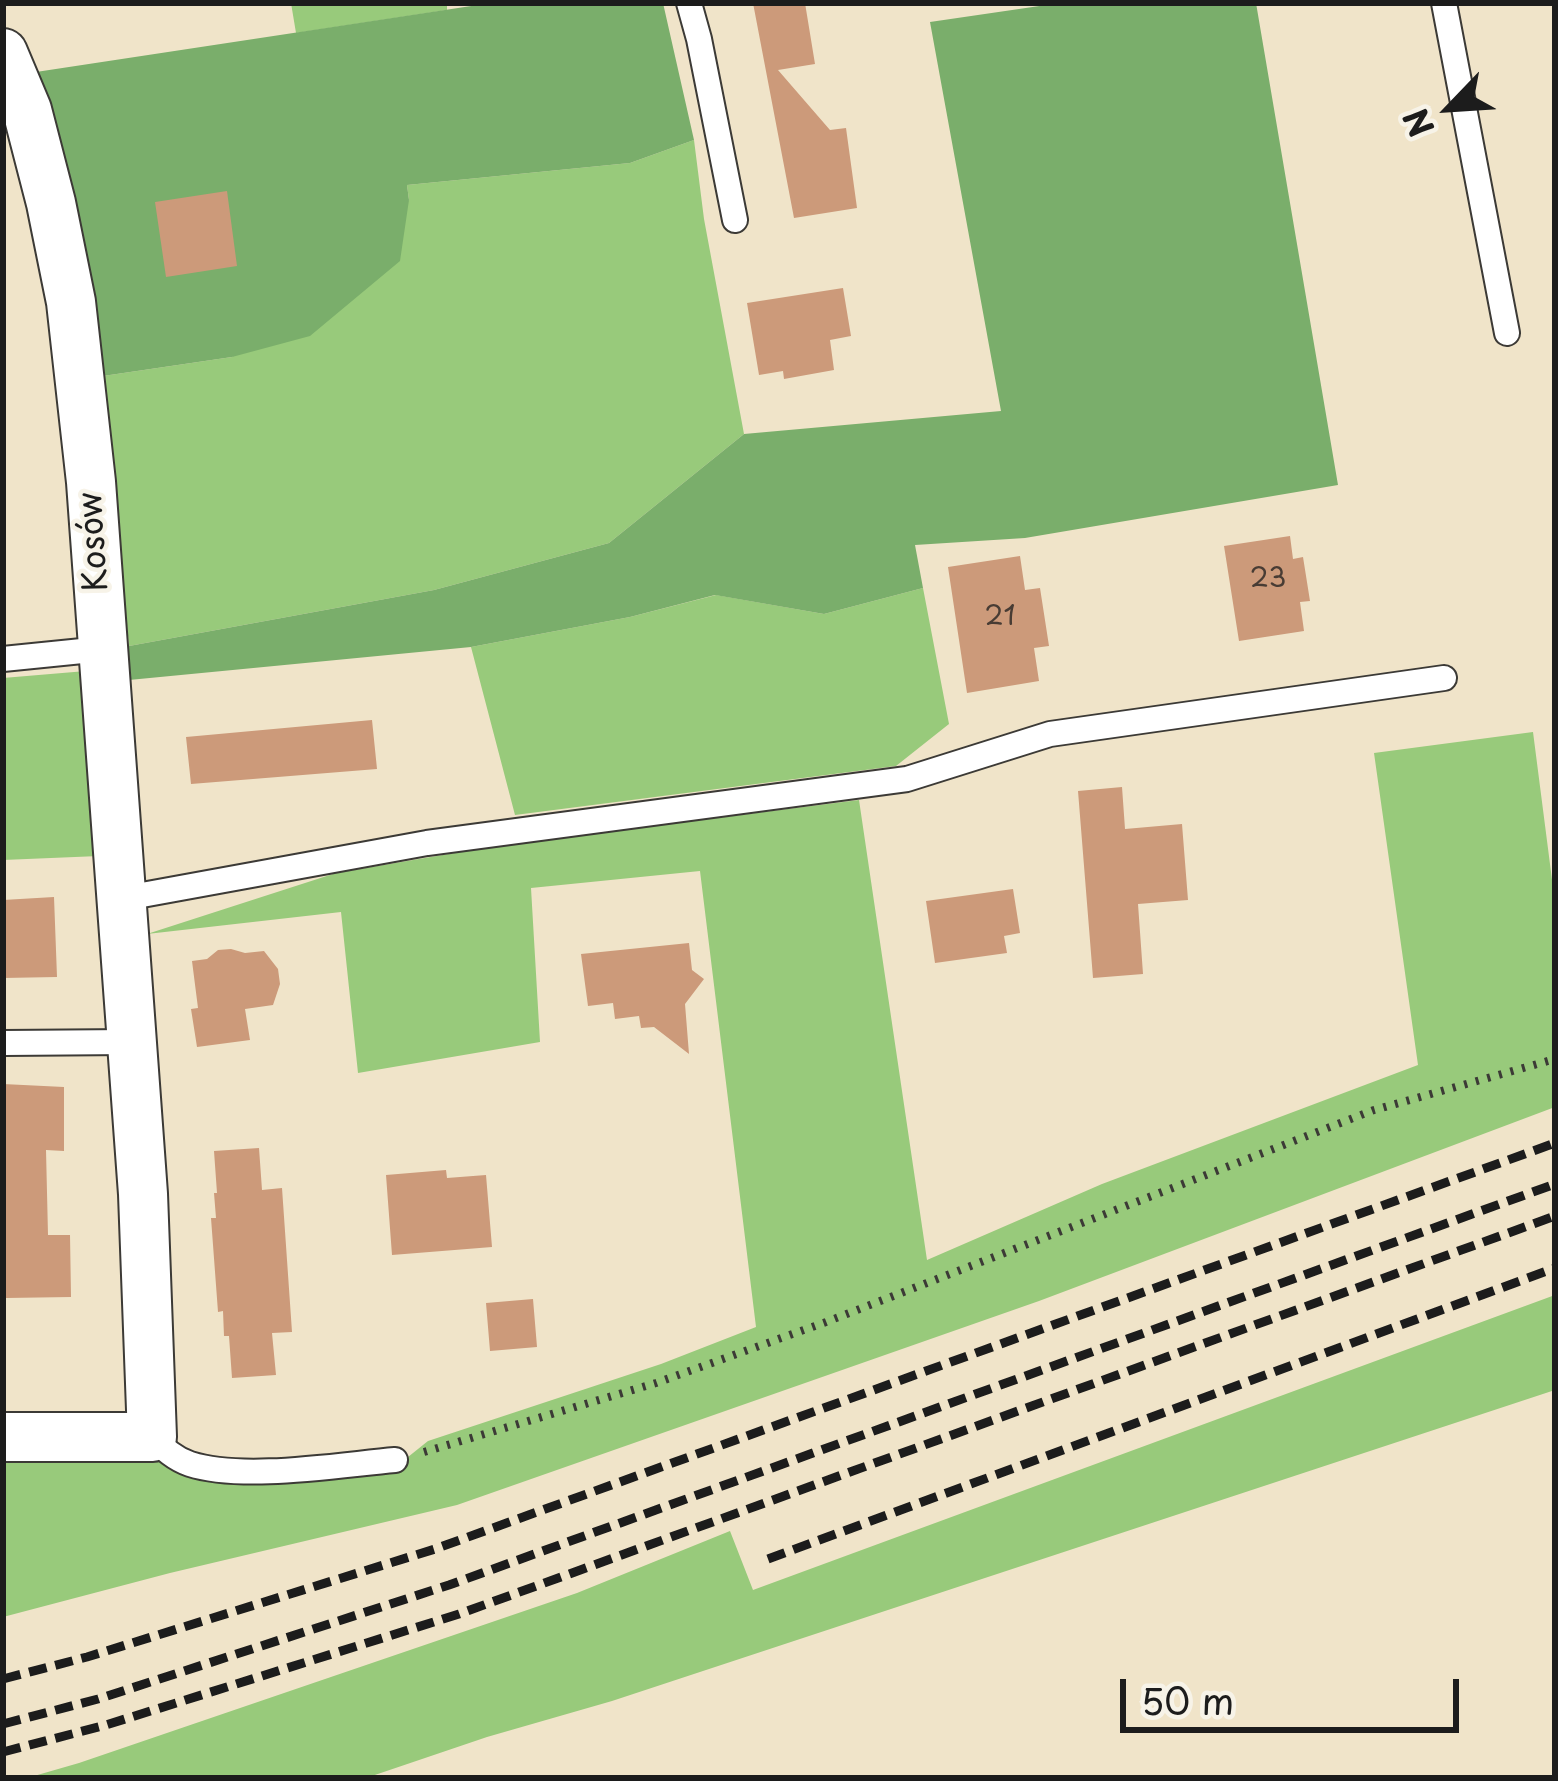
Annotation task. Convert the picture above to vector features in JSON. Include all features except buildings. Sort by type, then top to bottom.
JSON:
[{"type":"street","name":"Kosów","points":[[3,53],[27,110],[51,203],[71,302],[91,482],[143,1194],[152,1437]]},
{"type":"street","points":[[3,1437],[152,1437]]},
{"type":"lane","points":[[689,3],[734,220]]},
{"type":"lane","points":[[1444,3],[1507,333]]},
{"type":"lane","points":[[3,659],[102,649]]},
{"type":"lane","points":[[120,899],[427,843],[907,779],[1050,734],[1444,678]]},
{"type":"lane","points":[[3,1043],[130,1042]]},
{"type":"lane","points":[[152,1437],[187,1463],[220,1471],[395,1460]]},
{"type":"path","points":[[395,1460],[656,1383],[1373,1110],[1555,1059]]},
{"type":"green space","points":[[291,3],[447,3],[447,10],[296,33]]},
{"type":"green space","points":[[491,3],[663,3],[694,140],[630,163],[407,185],[400,261],[310,336],[232,357],[103,376],[79,241],[36,72]]},
{"type":"green space","points":[[1060,3],[1256,3],[1338,485],[1025,538],[915,545],[923,588],[824,614],[715,595],[630,617],[471,647],[129,680],[129,646],[434,590],[609,543],[744,434],[1001,411],[930,22]]},
{"type":"green space","points":[[694,140],[744,434],[609,543],[434,590],[129,646],[103,376],[232,357],[409,200],[407,185],[630,163]]},
{"type":"green space","points":[[923,588],[949,724],[896,766],[515,815],[471,647],[630,617],[716,595],[824,614]]},
{"type":"green space","points":[[86,671],[99,856],[3,860],[3,678]]},
{"type":"green space","points":[[1533,732],[1555,903],[1555,1107],[1039,1301],[457,1505],[3,1617],[3,1451],[148,1450],[197,1479],[280,1482],[393,1469],[428,1441],[661,1364],[756,1327],[700,871],[531,888],[540,1042],[358,1073],[341,912],[147,934],[336,873],[502,845],[859,800],[927,1260],[1102,1184],[1418,1065],[1374,753]]},
{"type":"green space","points":[[1555,1295],[1555,1390],[612,1701],[366,1778],[27,1778],[577,1593],[730,1531],[753,1590]]},
{"type":"railway","points":[[3,1679],[435,1549],[1555,1143]]},
{"type":"railway","points":[[3,1724],[98,1699],[449,1585],[1555,1184]]},
{"type":"railway","points":[[3,1752],[106,1725],[459,1614],[1555,1216]]},
{"type":"railway","points":[[768,1559],[1555,1268]]}]
